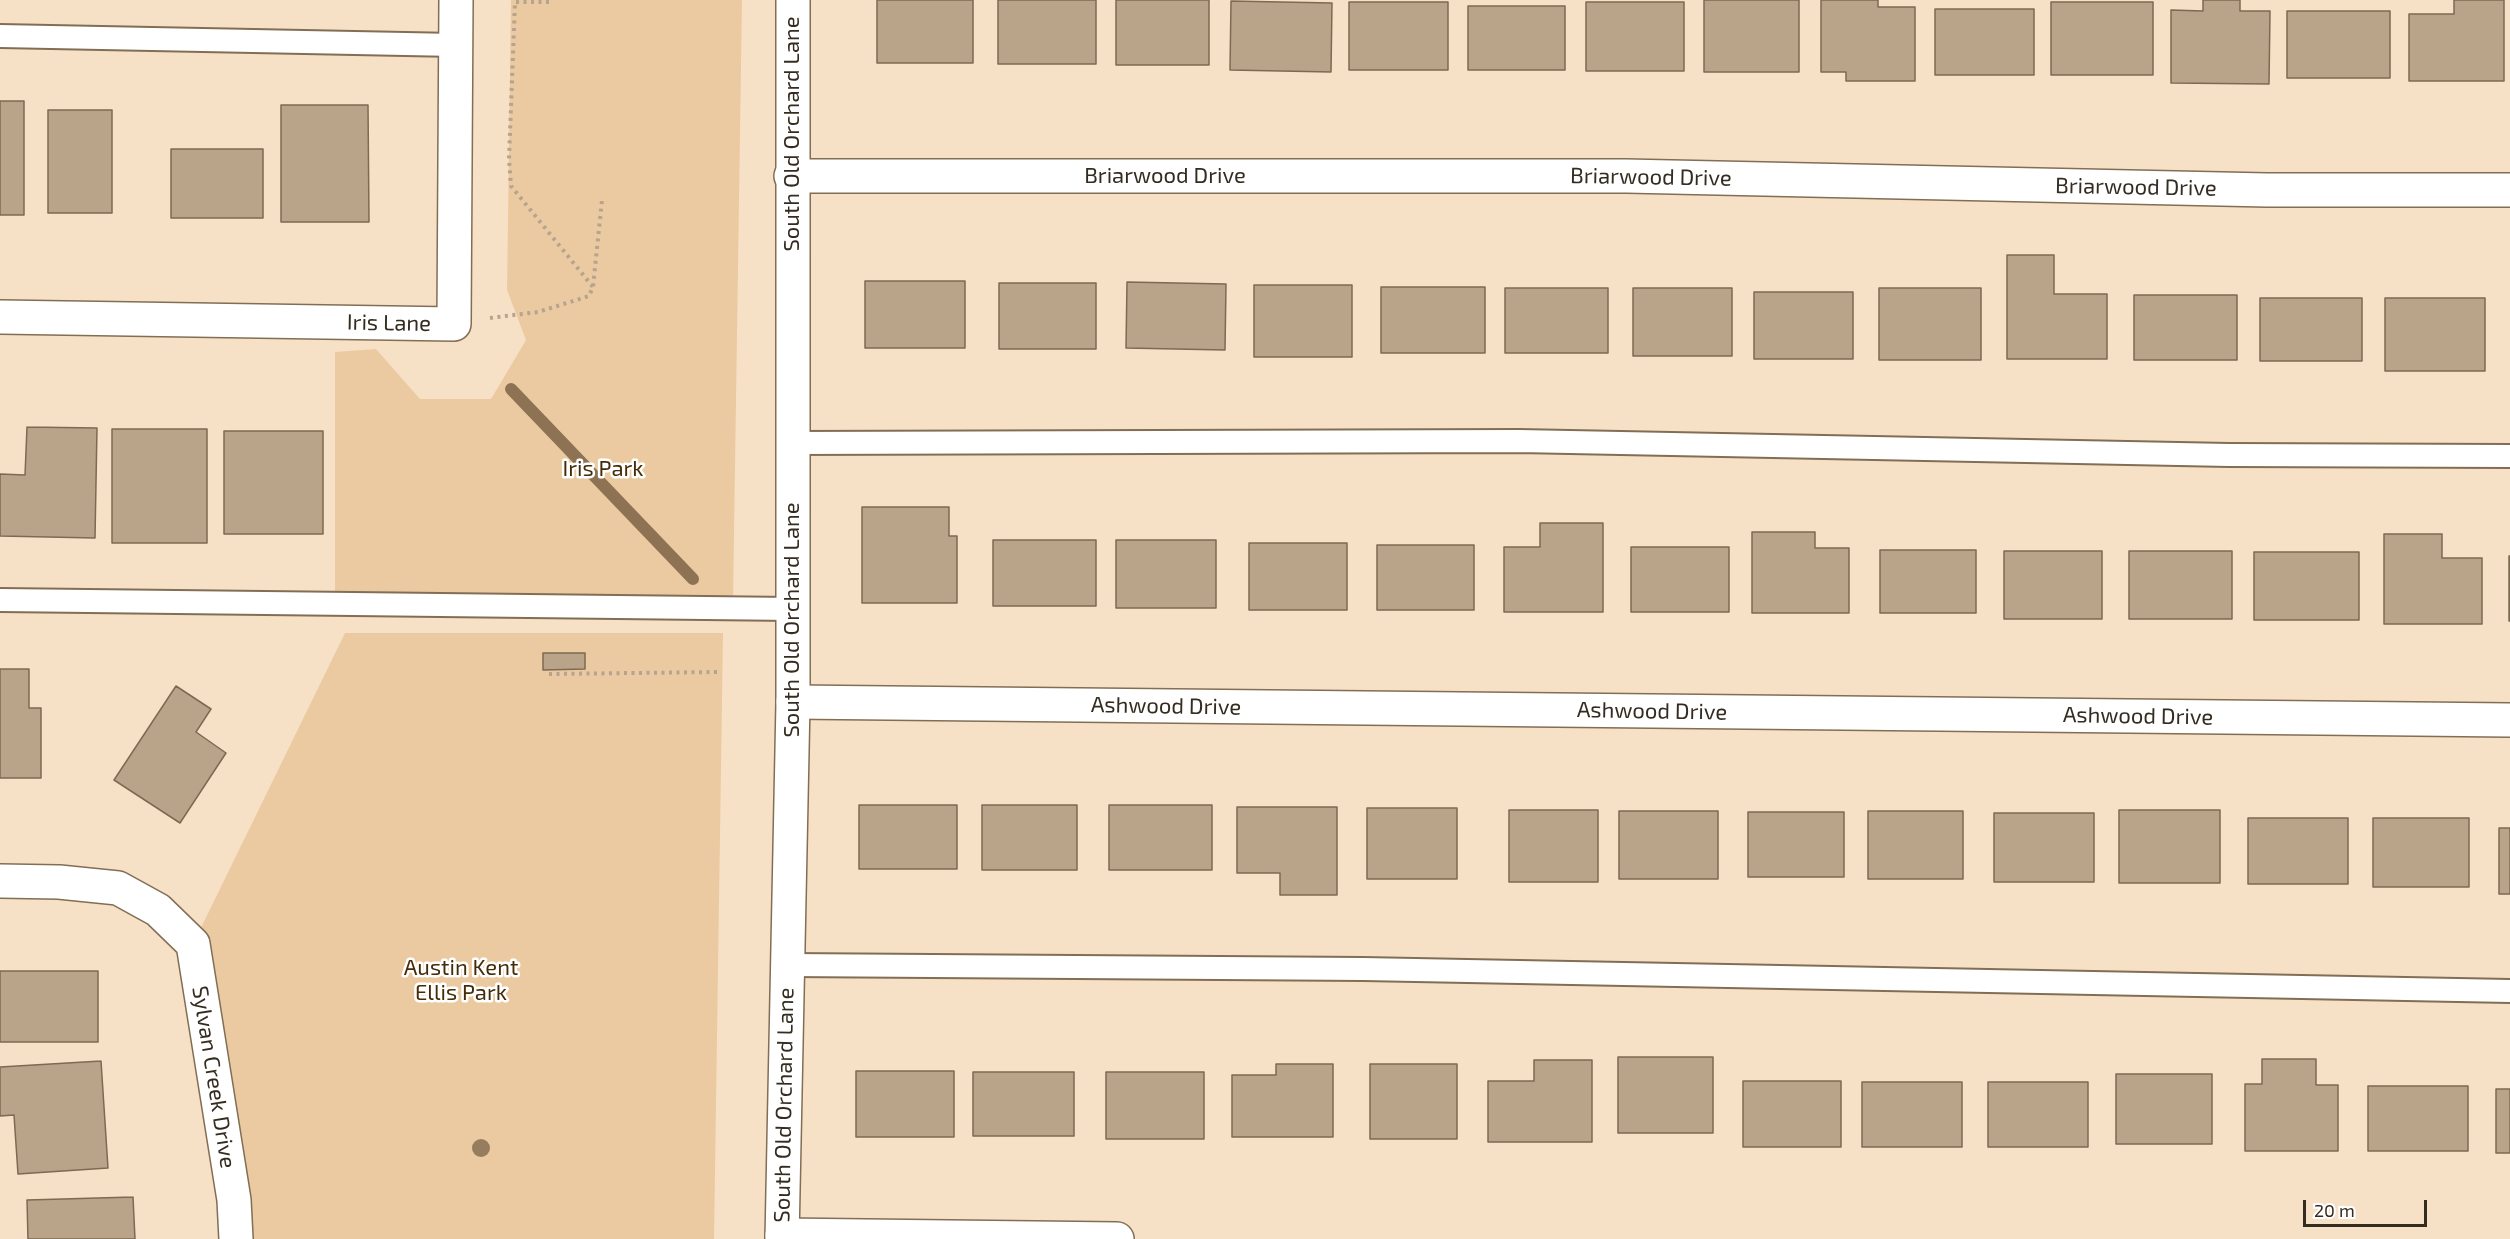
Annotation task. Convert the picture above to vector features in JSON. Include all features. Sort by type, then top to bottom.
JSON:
[{"type":"street","name":"Iris Lane","points":[[0,317],[454,324],[456,0]]},
{"type":"street","name":"South Old Orchard Lane","points":[[782,1237],[793,702],[791,176],[793,0]]},
{"type":"street","name":"Briarwood Drive","points":[[791,176],[1626,176],[2267,190],[2510,190]]},
{"type":"street","name":"Ashwood Drive","points":[[793,702],[2510,720]]},
{"type":"street","name":"Sylvan Creek Drive","points":[[0,881],[59,882],[118,888],[158,910],[193,944],[234,1200],[236,1239]]},
{"type":"street","points":[[782,1237],[1117,1239]]},
{"type":"lane","points":[[0,36],[456,45]]},
{"type":"lane","points":[[792,443],[1519,441],[2217,455],[2510,456]]},
{"type":"lane","points":[[0,600],[793,609]]},
{"type":"lane","points":[[788,964],[1374,970],[2510,991]]},
{"type":"path","points":[[549,2],[515,2],[509,159],[511,186],[593,287]]},
{"type":"path","points":[[454,317],[507,318],[538,312],[590,296],[593,287],[602,200]]},
{"type":"path","points":[[549,674],[718,672]]},
{"type":"green space","name":"Iris Park","points":[[511,0],[742,0],[733,601],[335,598],[335,352],[376,349],[420,399],[491,399],[526,340],[507,290]]},
{"type":"green space","name":"Austin Kent Ellis Park","points":[[345,633],[723,633],[714,1239],[245,1239],[193,944]]},
{"type":"building","points":[[877,0],[973,0],[973,63],[877,63]]},
{"type":"building","points":[[998,0],[1096,0],[1096,64],[998,64]]},
{"type":"building","points":[[1116,0],[1209,0],[1209,65],[1116,65]]},
{"type":"building","points":[[1704,0],[1799,0],[1799,72],[1704,72]]},
{"type":"building","points":[[1821,0],[1878,0],[1878,7],[1915,7],[1915,81],[1846,81],[1846,72],[1821,72]]},
{"type":"building","points":[[2203,0],[2240,0],[2240,11],[2270,11],[2269,84],[2171,83],[2171,10],[2203,11]]},
{"type":"building","points":[[2454,0],[2504,0],[2504,81],[2409,81],[2409,14],[2454,14]]},
{"type":"building","points":[[1231,1],[1332,3],[1331,72],[1230,70]]},
{"type":"building","points":[[1349,2],[1448,2],[1448,70],[1349,70]]},
{"type":"building","points":[[1586,2],[1684,2],[1684,71],[1586,71]]},
{"type":"building","points":[[2051,2],[2153,2],[2153,75],[2051,75]]},
{"type":"building","points":[[1468,6],[1565,6],[1565,70],[1468,70]]},
{"type":"building","points":[[1935,9],[2034,9],[2034,75],[1935,75]]},
{"type":"building","points":[[2287,11],[2390,11],[2390,78],[2287,78]]},
{"type":"building","points":[[0,101],[24,101],[24,215],[0,215]]},
{"type":"building","points":[[281,105],[368,105],[369,222],[281,222]]},
{"type":"building","points":[[48,110],[112,110],[112,213],[48,213]]},
{"type":"building","points":[[171,149],[263,149],[263,218],[171,218]]},
{"type":"building","points":[[2007,255],[2054,255],[2054,294],[2107,294],[2107,359],[2007,359]]},
{"type":"building","points":[[865,281],[965,281],[965,348],[865,348]]},
{"type":"building","points":[[1127,282],[1226,284],[1225,350],[1126,348]]},
{"type":"building","points":[[999,283],[1096,283],[1096,349],[999,349]]},
{"type":"building","points":[[1254,285],[1352,285],[1352,357],[1254,357]]},
{"type":"building","points":[[1381,287],[1485,287],[1485,353],[1381,353]]},
{"type":"building","points":[[1505,288],[1608,288],[1608,353],[1505,353]]},
{"type":"building","points":[[1633,288],[1732,288],[1732,356],[1633,356]]},
{"type":"building","points":[[1879,288],[1981,288],[1981,360],[1879,360]]},
{"type":"building","points":[[1754,292],[1853,292],[1853,359],[1754,359]]},
{"type":"building","points":[[2134,295],[2237,295],[2237,360],[2134,360]]},
{"type":"building","points":[[2260,298],[2362,298],[2362,361],[2260,361]]},
{"type":"building","points":[[2385,298],[2485,298],[2485,371],[2385,371]]},
{"type":"building","points":[[27,427],[97,428],[95,538],[0,536],[0,474],[25,475]]},
{"type":"building","points":[[112,429],[207,429],[207,543],[112,543]]},
{"type":"building","points":[[224,431],[323,431],[323,534],[224,534]]},
{"type":"building","points":[[862,507],[949,507],[949,536],[957,536],[957,603],[862,603]]},
{"type":"building","points":[[1540,523],[1603,523],[1603,612],[1504,612],[1504,547],[1540,547]]},
{"type":"building","points":[[1752,532],[1815,532],[1815,548],[1849,548],[1849,613],[1752,613]]},
{"type":"building","points":[[2384,534],[2442,534],[2442,558],[2482,558],[2482,624],[2384,624]]},
{"type":"building","points":[[993,540],[1096,540],[1096,606],[993,606]]},
{"type":"building","points":[[1116,540],[1216,540],[1216,608],[1116,608]]},
{"type":"building","points":[[1249,543],[1347,543],[1347,610],[1249,610]]},
{"type":"building","points":[[1377,545],[1474,545],[1474,610],[1377,610]]},
{"type":"building","points":[[1631,547],[1729,547],[1729,612],[1631,612]]},
{"type":"building","points":[[1880,550],[1976,550],[1976,613],[1880,613]]},
{"type":"building","points":[[2004,551],[2102,551],[2102,619],[2004,619]]},
{"type":"building","points":[[2129,551],[2232,551],[2232,619],[2129,619]]},
{"type":"building","points":[[2254,552],[2359,552],[2359,620],[2254,620]]},
{"type":"building","points":[[2510,556],[2510,621],[2509,621]]},
{"type":"building","points":[[543,653],[585,653],[585,669],[543,670]]},
{"type":"building","points":[[0,669],[29,669],[29,708],[41,708],[41,778],[0,778]]},
{"type":"building","points":[[176,686],[211,709],[196,732],[226,753],[180,823],[114,780]]},
{"type":"building","points":[[859,805],[957,805],[957,869],[859,869]]},
{"type":"building","points":[[982,805],[1077,805],[1077,870],[982,870]]},
{"type":"building","points":[[1109,805],[1212,805],[1212,870],[1109,870]]},
{"type":"building","points":[[1237,807],[1337,807],[1337,895],[1280,895],[1280,873],[1237,873]]},
{"type":"building","points":[[1367,808],[1457,808],[1457,879],[1367,879]]},
{"type":"building","points":[[1509,810],[1598,810],[1598,882],[1509,882]]},
{"type":"building","points":[[2119,810],[2220,810],[2220,883],[2119,883]]},
{"type":"building","points":[[1619,811],[1718,811],[1718,879],[1619,879]]},
{"type":"building","points":[[1868,811],[1963,811],[1963,879],[1868,879]]},
{"type":"building","points":[[1748,812],[1844,812],[1844,877],[1748,877]]},
{"type":"building","points":[[1994,813],[2094,813],[2094,882],[1994,882]]},
{"type":"building","points":[[2248,818],[2348,818],[2348,884],[2248,884]]},
{"type":"building","points":[[2373,818],[2469,818],[2469,887],[2373,887]]},
{"type":"building","points":[[2499,828],[2510,828],[2510,894],[2499,894]]},
{"type":"building","points":[[0,971],[98,971],[98,1042],[0,1042]]},
{"type":"building","points":[[1618,1057],[1713,1057],[1713,1133],[1618,1133]]},
{"type":"building","points":[[2262,1059],[2316,1059],[2316,1085],[2338,1085],[2338,1151],[2245,1151],[2245,1084],[2262,1084]]},
{"type":"building","points":[[1534,1060],[1592,1060],[1592,1142],[1488,1142],[1488,1081],[1534,1081]]},
{"type":"building","points":[[101,1061],[108,1168],[18,1174],[14,1115],[0,1116],[0,1067]]},
{"type":"building","points":[[1276,1064],[1333,1064],[1333,1137],[1232,1137],[1232,1075],[1276,1075]]},
{"type":"building","points":[[1370,1064],[1457,1064],[1457,1139],[1370,1139]]},
{"type":"building","points":[[856,1071],[954,1071],[954,1137],[856,1137]]},
{"type":"building","points":[[973,1072],[1074,1072],[1074,1136],[973,1136]]},
{"type":"building","points":[[1106,1072],[1204,1072],[1204,1139],[1106,1139]]},
{"type":"building","points":[[2116,1074],[2212,1074],[2212,1144],[2116,1144]]},
{"type":"building","points":[[1743,1081],[1841,1081],[1841,1147],[1743,1147]]},
{"type":"building","points":[[1862,1082],[1962,1082],[1962,1147],[1862,1147]]},
{"type":"building","points":[[1988,1082],[2088,1082],[2088,1147],[1988,1147]]},
{"type":"building","points":[[2368,1086],[2468,1086],[2468,1151],[2368,1151]]},
{"type":"building","points":[[2496,1089],[2510,1089],[2510,1153],[2496,1153]]},
{"type":"building","points":[[133,1197],[135,1239],[28,1239],[27,1200]]},
{"type":"waterway","points":[[511,389],[693,579]]}]
